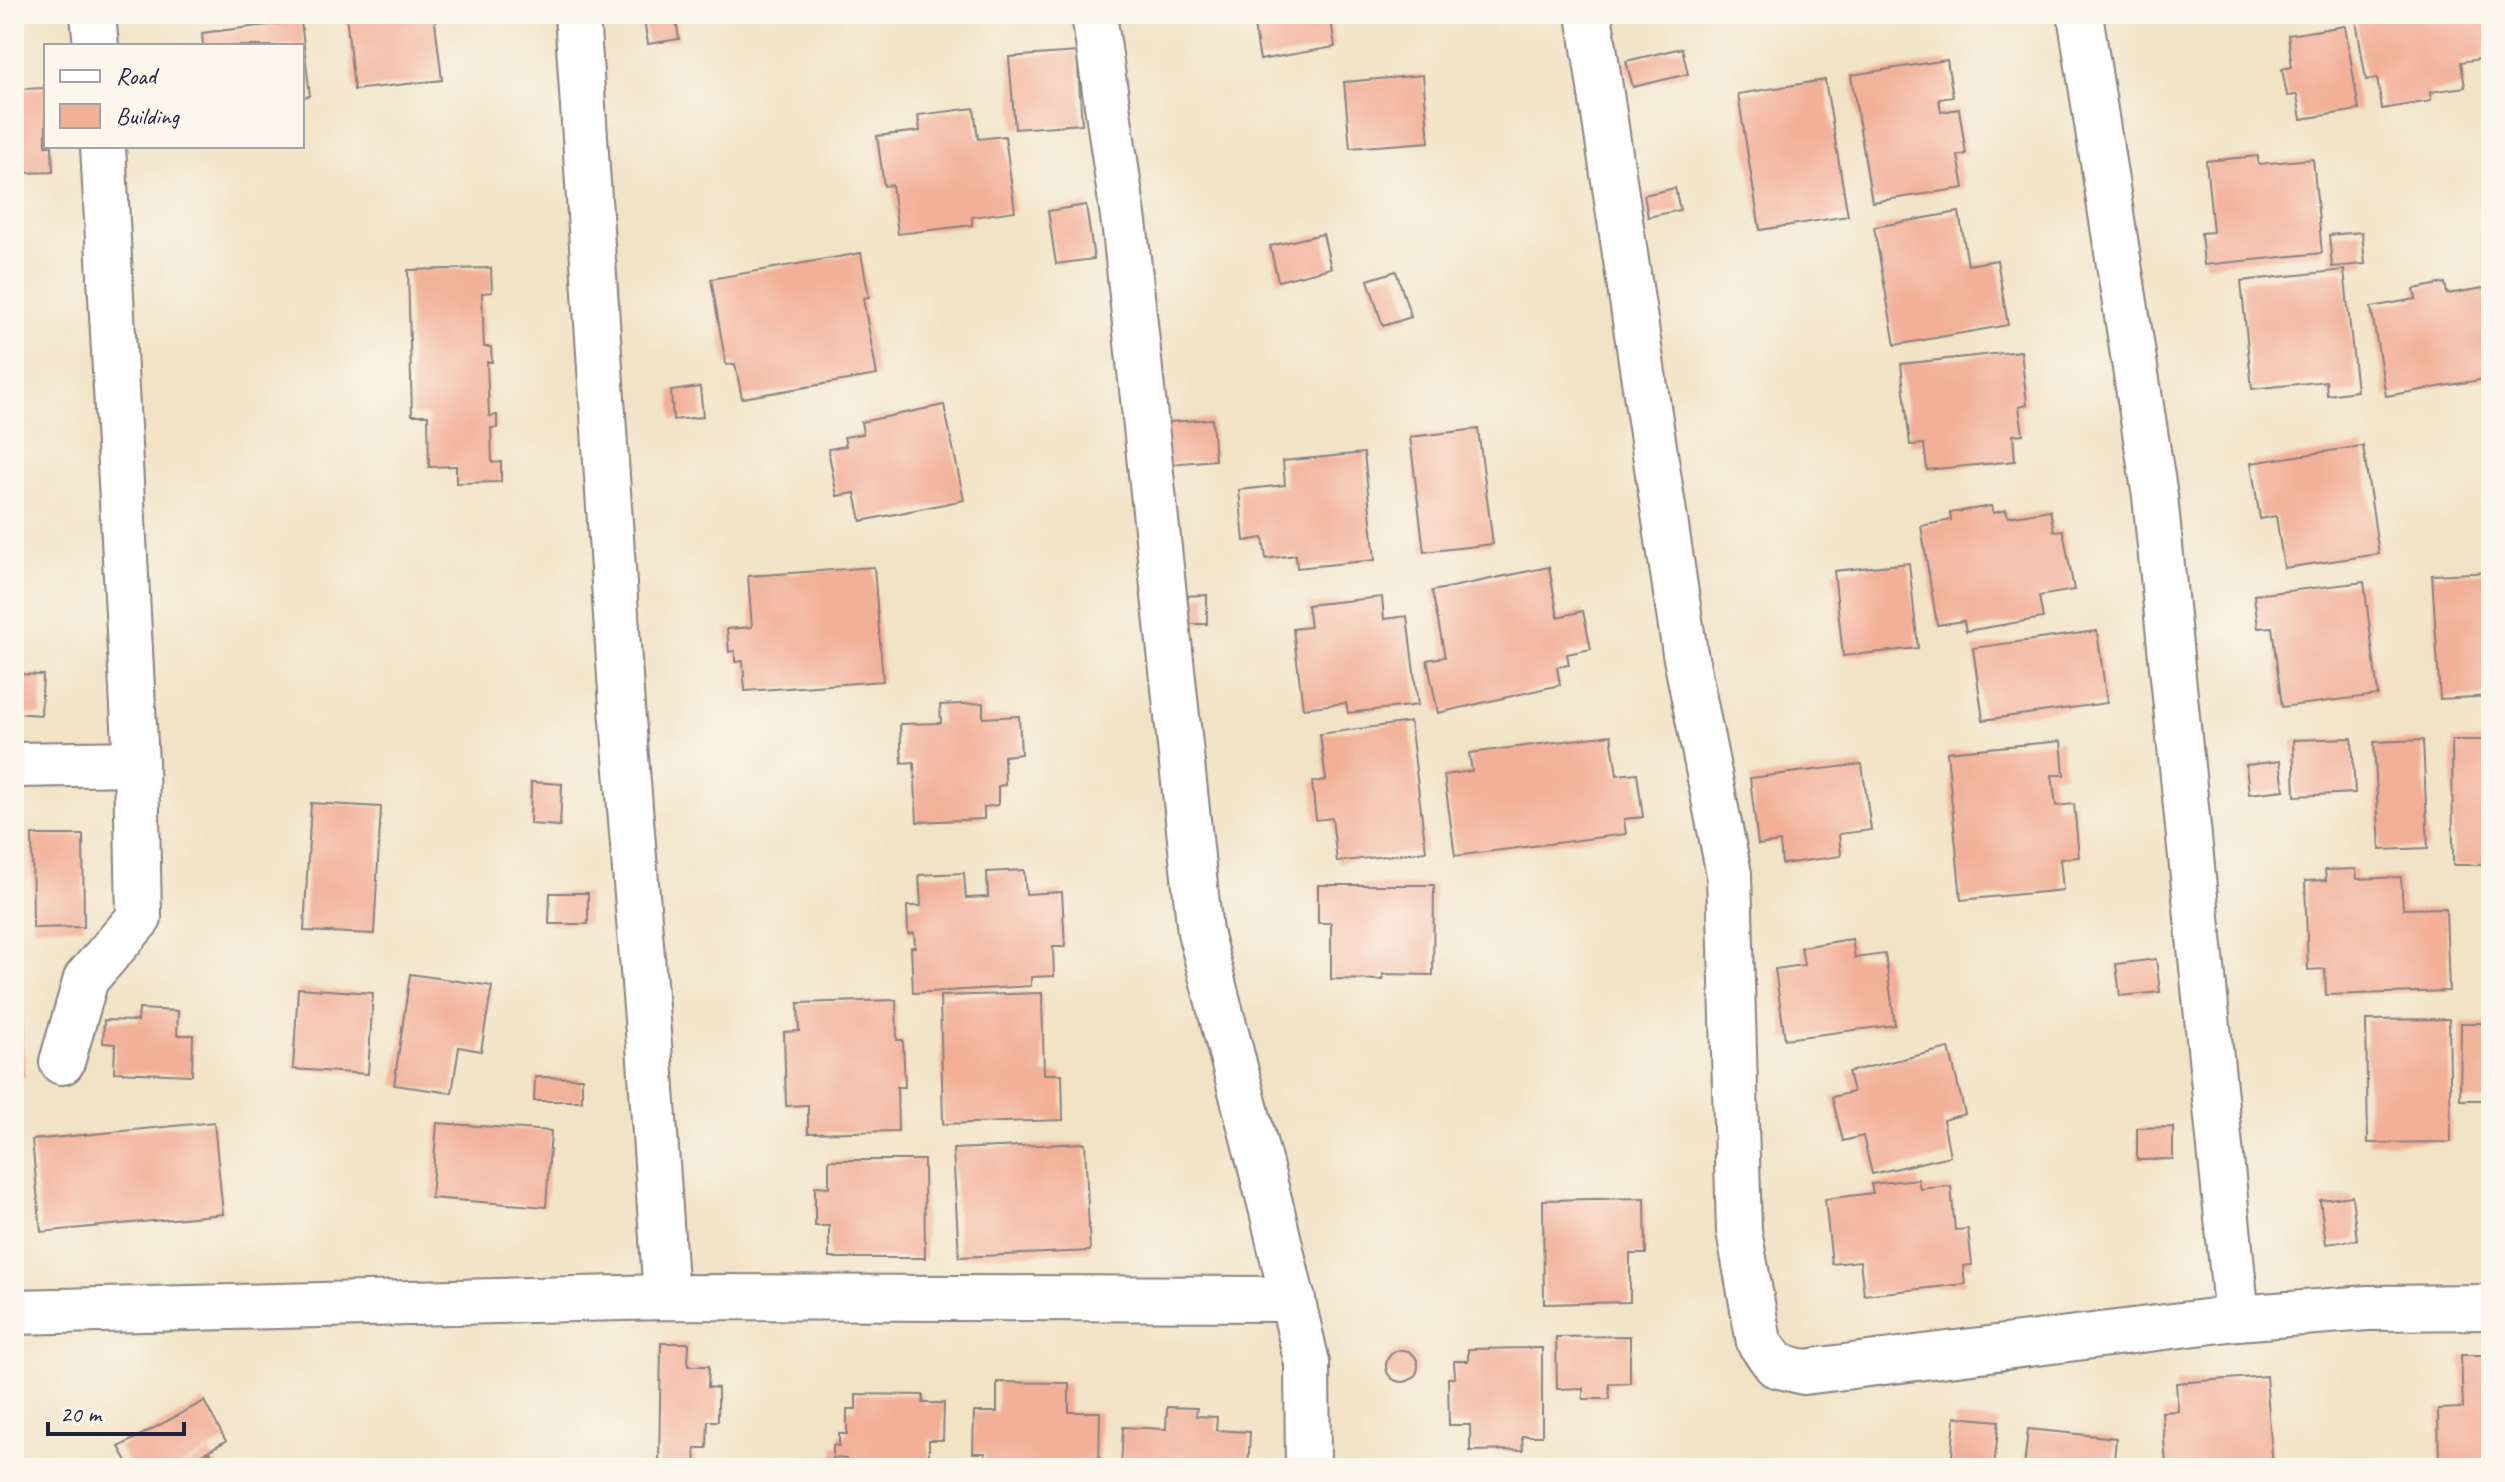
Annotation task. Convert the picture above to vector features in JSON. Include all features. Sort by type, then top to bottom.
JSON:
[{"type":"street","points":[[93,14],[96,44]]},
{"type":"street","points":[[577,14],[620,675],[666,1297]]},
{"type":"street","points":[[1094,14],[1125,230],[1200,932],[1307,1363],[1308,1468]]},
{"type":"street","points":[[1589,14],[1685,653],[1729,874],[1739,1231],[1759,1342],[1776,1365],[1804,1372],[2237,1318],[2368,1308],[2491,1307]]},
{"type":"street","points":[[2080,14],[2155,496],[2237,1318]]},
{"type":"street","points":[[62,1062],[86,979],[139,918],[136,763],[103,148]]},
{"type":"street","points":[[14,765],[136,763]]},
{"type":"street","points":[[14,1312],[666,1297],[1293,1299]]},
{"type":"building","points":[[346,14],[434,14],[442,80],[354,90]]},
{"type":"building","points":[[643,14],[675,14],[679,39],[648,44]]},
{"type":"building","points":[[1252,14],[1330,14],[1335,47],[1260,60]]},
{"type":"building","points":[[2355,14],[2490,14],[2491,50],[2484,51],[2485,58],[2461,62],[2465,87],[2430,92],[2431,101],[2382,109],[2377,78],[2366,80]]},
{"type":"building","points":[[301,21],[304,44],[203,44],[202,33]]},
{"type":"building","points":[[2345,26],[2359,110],[2301,119],[2297,95],[2287,96],[2282,69],[2292,67],[2288,35]]},
{"type":"building","points":[[304,46],[310,96],[304,97]]},
{"type":"building","points":[[1682,48],[1688,74],[1633,87],[1626,61]]},
{"type":"building","points":[[1077,52],[1082,124],[1015,129],[1009,57]]},
{"type":"building","points":[[1947,60],[1953,97],[1939,99],[1941,112],[1959,109],[1966,154],[1958,156],[1964,188],[1872,202],[1851,75]]},
{"type":"building","points":[[1423,75],[1429,142],[1350,148],[1344,82]]},
{"type":"building","points":[[1825,80],[1848,216],[1760,230],[1738,94]]},
{"type":"building","points":[[44,88],[44,148],[52,148],[53,172],[21,173],[18,89]]},
{"type":"building","points":[[974,108],[978,139],[1005,136],[1015,211],[972,217],[972,225],[898,234],[892,185],[884,186],[877,136],[920,131],[918,115]]},
{"type":"building","points":[[2258,156],[2258,164],[2313,159],[2322,253],[2204,265],[2201,233],[2213,232],[2206,161]]},
{"type":"building","points":[[1675,188],[1680,210],[1648,217],[1644,195]]},
{"type":"building","points":[[1086,205],[1094,259],[1056,264],[1048,211]]},
{"type":"building","points":[[1959,212],[1968,265],[1997,260],[2008,325],[1895,345],[1874,227]]},
{"type":"building","points":[[2362,232],[2365,264],[2332,267],[2329,235]]},
{"type":"building","points":[[1323,234],[1331,268],[1278,281],[1270,246]]},
{"type":"building","points":[[861,253],[869,297],[863,298],[877,375],[742,398],[735,364],[726,365],[711,279]]},
{"type":"building","points":[[491,268],[492,292],[482,293],[484,347],[491,347],[492,362],[487,362],[489,416],[497,415],[497,428],[491,428],[492,463],[501,462],[501,482],[456,483],[456,466],[429,467],[428,415],[412,415],[408,270]]},
{"type":"building","points":[[2344,270],[2357,391],[2327,395],[2326,381],[2252,389],[2241,281]]},
{"type":"building","points":[[1396,271],[1411,317],[1383,326],[1368,280]]},
{"type":"building","points":[[2445,283],[2447,294],[2490,287],[2491,378],[2386,396],[2371,307],[2416,299],[2414,289]]},
{"type":"building","points":[[2021,351],[2027,405],[2019,407],[2023,434],[2013,435],[2015,461],[1927,470],[1924,444],[1910,445],[1901,364]]},
{"type":"building","points":[[700,387],[703,417],[673,420],[671,391]]},
{"type":"building","points":[[944,405],[964,500],[861,521],[855,493],[837,496],[828,449],[846,446],[844,437],[863,434],[861,422]]},
{"type":"building","points":[[1212,419],[1215,460],[1160,465],[1156,423]]},
{"type":"building","points":[[1478,429],[1493,544],[1424,552],[1410,437]]},
{"type":"building","points":[[2363,446],[2379,554],[2284,568],[2276,516],[2260,519],[2251,463]]},
{"type":"building","points":[[1364,453],[1375,560],[1297,568],[1296,555],[1266,559],[1263,538],[1244,541],[1239,490],[1285,485],[1283,461]]},
{"type":"building","points":[[1991,506],[1993,513],[2006,510],[2008,517],[2050,510],[2054,531],[2063,530],[2074,590],[2039,596],[2043,618],[1966,631],[1964,621],[1937,625],[1921,526],[1951,520],[1950,513]]},
{"type":"building","points":[[1909,563],[1918,648],[1843,656],[1834,571]]},
{"type":"building","points":[[874,567],[883,681],[745,691],[743,661],[735,662],[735,651],[729,652],[727,629],[752,627],[748,576]]},
{"type":"building","points":[[1549,567],[1558,617],[1583,611],[1591,649],[1567,654],[1569,665],[1557,667],[1560,685],[1438,713],[1427,660],[1445,657],[1432,591]]},
{"type":"building","points":[[2491,572],[2491,696],[2440,699],[2432,575]]},
{"type":"building","points":[[2364,582],[2378,695],[2282,707],[2272,627],[2258,628],[2254,595]]},
{"type":"building","points":[[1207,595],[1207,624],[1178,624],[1178,596]]},
{"type":"building","points":[[1382,597],[1384,619],[1407,616],[1418,705],[1348,713],[1346,703],[1303,708],[1293,629],[1310,627],[1307,605]]},
{"type":"building","points":[[2097,631],[2107,703],[1983,720],[1973,648]]},
{"type":"building","points":[[14,674],[43,675],[41,715],[14,713]]},
{"type":"building","points":[[983,703],[983,718],[1019,716],[1021,754],[1004,756],[1005,785],[998,786],[998,805],[984,807],[984,819],[917,822],[914,762],[902,763],[900,724],[941,723],[940,705]]},
{"type":"building","points":[[1410,722],[1426,851],[1337,862],[1332,818],[1316,820],[1312,782],[1326,780],[1320,734]]},
{"type":"building","points":[[1611,735],[1617,775],[1637,773],[1643,817],[1624,819],[1626,834],[1455,856],[1444,775],[1472,771],[1469,753]]},
{"type":"building","points":[[2352,738],[2355,793],[2295,796],[2293,740]]},
{"type":"building","points":[[2423,740],[2428,848],[2380,850],[2374,742]]},
{"type":"building","points":[[2452,740],[2491,740],[2491,865],[2453,865]]},
{"type":"building","points":[[2061,741],[2064,775],[2052,775],[2056,806],[2074,804],[2079,857],[2060,859],[2063,890],[1961,900],[1947,752]]},
{"type":"building","points":[[2280,761],[2284,790],[2249,794],[2246,765]]},
{"type":"building","points":[[1862,764],[1871,830],[1839,834],[1841,856],[1782,864],[1780,842],[1758,845],[1750,778]]},
{"type":"building","points":[[531,782],[562,784],[560,826],[530,824]]},
{"type":"building","points":[[311,803],[381,807],[374,934],[304,931]]},
{"type":"building","points":[[32,835],[83,835],[84,927],[33,928]]},
{"type":"building","points":[[2356,869],[2357,879],[2401,877],[2403,909],[2446,908],[2449,991],[2326,995],[2325,969],[2308,970],[2305,881],[2326,880],[2325,870]]},
{"type":"building","points":[[1024,870],[1026,894],[1062,892],[1065,947],[1053,947],[1054,976],[1031,977],[1031,986],[913,993],[911,947],[915,947],[914,933],[908,934],[907,906],[921,906],[919,875],[964,873],[966,898],[988,897],[987,872]]},
{"type":"building","points":[[1318,885],[1434,885],[1433,975],[1383,974],[1383,980],[1331,979],[1331,923],[1318,923]]},
{"type":"building","points":[[550,893],[588,893],[588,924],[549,924]]},
{"type":"building","points":[[1852,939],[1855,958],[1885,954],[1895,1025],[1785,1039],[1775,969],[1804,965],[1801,947]]},
{"type":"building","points":[[2156,959],[2160,992],[2120,996],[2116,964]]},
{"type":"building","points":[[410,974],[492,986],[481,1051],[459,1047],[452,1093],[394,1085]]},
{"type":"building","points":[[298,988],[373,993],[368,1074],[293,1069]]},
{"type":"building","points":[[1042,993],[1044,1074],[1062,1074],[1063,1120],[943,1124],[940,996]]},
{"type":"building","points":[[14,1000],[21,1000],[25,1077],[14,1078]]},
{"type":"building","points":[[896,1000],[897,1040],[903,1040],[905,1087],[897,1087],[898,1131],[808,1133],[808,1105],[786,1106],[784,1032],[799,1031],[798,1003]]},
{"type":"building","points":[[139,1009],[178,1011],[177,1035],[193,1035],[192,1075],[114,1072],[115,1044],[103,1043],[104,1020],[138,1021]]},
{"type":"building","points":[[2449,1019],[2451,1142],[2368,1143],[2366,1020]]},
{"type":"building","points":[[2461,1023],[2491,1023],[2491,1100],[2460,1100]]},
{"type":"building","points":[[1949,1048],[1965,1114],[1943,1120],[1950,1156],[1872,1174],[1863,1136],[1843,1141],[1832,1097],[1853,1092],[1848,1072]]},
{"type":"building","points":[[535,1077],[582,1078],[582,1101],[534,1101]]},
{"type":"building","points":[[214,1122],[223,1214],[41,1232],[32,1140]]},
{"type":"building","points":[[437,1123],[551,1131],[546,1207],[431,1198]]},
{"type":"building","points":[[2173,1127],[2173,1159],[2137,1160],[2137,1128]]},
{"type":"building","points":[[1085,1143],[1090,1251],[959,1257],[953,1149]]},
{"type":"building","points":[[2486,1157],[2491,1157],[2491,1201],[2488,1201]]},
{"type":"building","points":[[829,1160],[924,1160],[925,1258],[829,1258],[829,1226],[815,1226],[815,1186],[829,1187]]},
{"type":"building","points":[[1918,1179],[1920,1189],[1951,1186],[1955,1230],[1968,1229],[1972,1265],[1963,1266],[1965,1284],[1864,1295],[1860,1261],[1832,1264],[1825,1199],[1873,1193],[1871,1184]]},
{"type":"building","points":[[2352,1196],[2357,1240],[2326,1244],[2320,1200]]},
{"type":"building","points":[[1645,1198],[1646,1254],[1630,1254],[1630,1302],[1544,1304],[1543,1200]]},
{"type":"building","points":[[1630,1336],[1630,1383],[1609,1384],[1610,1399],[1583,1399],[1583,1388],[1557,1389],[1556,1337]]},
{"type":"building","points":[[661,1343],[689,1343],[688,1366],[709,1366],[708,1387],[718,1388],[718,1421],[708,1421],[707,1448],[695,1448],[696,1466],[659,1465]]},
{"type":"building","points":[[1542,1348],[1542,1436],[1522,1436],[1523,1450],[1470,1451],[1470,1425],[1449,1425],[1448,1378],[1455,1378],[1454,1361],[1468,1361],[1468,1349]]},
{"type":"building","points":[[1402,1350],[1413,1355],[1418,1366],[1413,1377],[1402,1382],[1391,1377],[1386,1366],[1391,1355]]},
{"type":"building","points":[[2461,1355],[2491,1355],[2491,1468],[2439,1468],[2438,1409],[2463,1408]]},
{"type":"building","points":[[2266,1376],[2273,1468],[2166,1466],[2162,1412],[2178,1411],[2176,1383]]},
{"type":"building","points":[[997,1382],[1069,1383],[1069,1412],[1100,1412],[1099,1467],[984,1468],[985,1453],[973,1453],[974,1412],[997,1412]]},
{"type":"building","points":[[856,1394],[923,1395],[923,1403],[944,1403],[943,1440],[929,1440],[929,1468],[845,1468],[846,1459],[833,1458],[833,1445],[839,1446],[839,1434],[847,1434],[847,1409],[856,1409]]},
{"type":"building","points":[[204,1401],[226,1441],[177,1468],[131,1468],[119,1447]]},
{"type":"building","points":[[1167,1407],[1197,1408],[1196,1416],[1217,1417],[1216,1430],[1250,1432],[1248,1468],[1121,1468],[1123,1427],[1166,1429]]},
{"type":"building","points":[[1955,1417],[1999,1421],[1994,1468],[1951,1468]]},
{"type":"building","points":[[2028,1429],[2116,1438],[2114,1460],[2119,1460],[2118,1468],[2024,1468]]},
{"type":"building","points":[[210,1452],[219,1468],[180,1468]]}]
